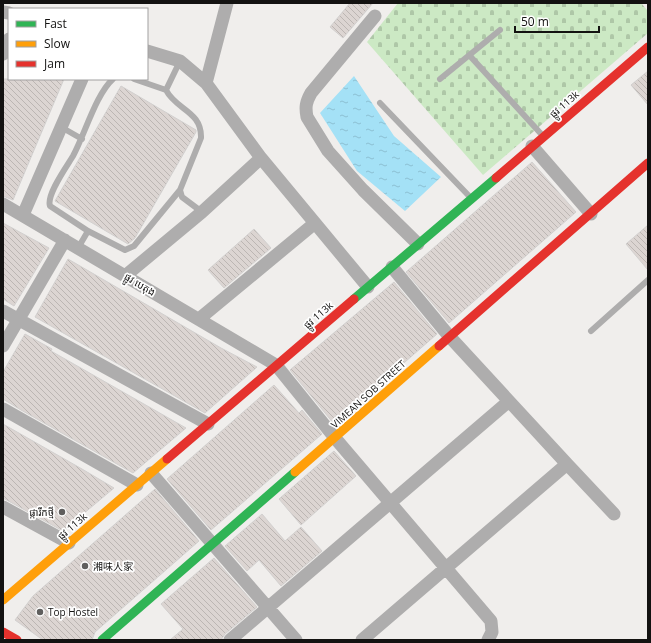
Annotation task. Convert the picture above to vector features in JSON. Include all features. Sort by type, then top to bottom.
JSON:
[{"type":"main road","name":"ផ្លូវ 113k","points":[[3,600],[648,47]]},
{"type":"main road","name":"VIMEAN SOB STREET","points":[[102,640],[335,438],[448,336],[591,214],[648,163]]},
{"type":"main road","points":[[3,632],[16,640]]},
{"type":"street","points":[[206,83],[227,3]]},
{"type":"street","points":[[375,16],[311,93],[306,101],[307,117],[328,151],[363,190],[418,244]]},
{"type":"street","points":[[3,54],[8,42]]},
{"type":"street","points":[[148,51],[180,61],[206,83],[261,158],[368,287]]},
{"type":"street","points":[[23,215],[82,80]]},
{"type":"street","points":[[532,146],[591,214]]},
{"type":"street","points":[[125,276],[202,212],[261,158]]},
{"type":"street","name":"ផ្លូវ បេតុង","points":[[3,204],[276,365]]},
{"type":"street","points":[[199,319],[315,223]]},
{"type":"street","points":[[3,346],[64,240]]},
{"type":"street","points":[[392,267],[448,336],[614,514]]},
{"type":"street","points":[[3,310],[208,424]]},
{"type":"street","points":[[276,365],[335,438],[491,620],[492,632],[488,640]]},
{"type":"street","points":[[230,640],[508,402]]},
{"type":"street","points":[[3,409],[137,484]]},
{"type":"street","points":[[362,640],[567,464]]},
{"type":"street","points":[[151,473],[296,640]]},
{"type":"street","points":[[3,507],[69,543]]},
{"type":"lane","points":[[440,79],[500,30]]},
{"type":"lane","points":[[470,56],[544,136]]},
{"type":"lane","points":[[166,90],[180,61]]},
{"type":"lane","points":[[112,80],[105,86],[82,139],[56,186],[49,204],[88,231],[122,249],[128,250],[134,246],[180,190],[185,174],[201,138],[202,129],[199,121],[169,96],[166,90],[137,80]]},
{"type":"lane","points":[[380,102],[471,198]]},
{"type":"lane","points":[[61,127],[82,139]]},
{"type":"lane","points":[[180,190],[182,197],[202,212]]},
{"type":"lane","points":[[78,248],[88,231]]},
{"type":"lane","points":[[591,331],[648,280]]},
{"type":"green space","points":[[398,3],[641,3],[648,11],[648,33],[483,175],[367,42]]},
{"type":"water","points":[[354,76],[394,136],[441,177],[405,211],[357,171],[320,113]]},
{"type":"building","points":[[350,3],[373,3],[343,38],[330,27]]},
{"type":"building","points":[[648,71],[648,105],[631,85]]},
{"type":"building","points":[[3,79],[64,80],[13,200],[3,196]]},
{"type":"building","points":[[121,86],[196,130],[135,238],[128,244],[55,201]]},
{"type":"building","points":[[532,162],[576,212],[449,323],[406,272]]},
{"type":"building","points":[[3,223],[49,248],[14,306],[3,299]]},
{"type":"building","points":[[648,225],[648,270],[626,244]]},
{"type":"building","points":[[254,229],[271,248],[224,288],[208,270]]},
{"type":"building","points":[[68,259],[221,348],[257,367],[205,413],[35,317]]},
{"type":"building","points":[[394,282],[437,334],[334,424],[290,370]]},
{"type":"building","points":[[25,334],[52,349],[51,351],[186,428],[133,473],[21,410],[3,399],[3,372]]},
{"type":"building","points":[[274,385],[299,413],[302,410],[322,434],[211,530],[167,479]]},
{"type":"building","points":[[3,424],[114,488],[63,531],[3,498]]},
{"type":"building","points":[[334,451],[356,476],[301,525],[279,499]]},
{"type":"building","points":[[155,489],[199,541],[95,632],[92,640],[43,640],[15,620],[33,596]]},
{"type":"building","points":[[262,514],[285,541],[301,527],[322,551],[281,586],[259,560],[247,571],[225,546]]},
{"type":"building","points":[[214,558],[257,607],[225,634],[221,640],[170,640],[183,629],[161,604]]},
{"type":"traffic: fast","points":[[354,299],[496,178]]},
{"type":"traffic: fast","points":[[102,640],[295,472]]},
{"type":"traffic: slow","points":[[295,472],[439,346]]},
{"type":"traffic: slow","points":[[3,600],[167,459]]},
{"type":"traffic: jam","points":[[496,178],[648,47]]},
{"type":"traffic: jam","points":[[439,346],[648,163]]},
{"type":"traffic: jam","points":[[167,459],[354,299]]},
{"type":"traffic: jam","points":[[3,632],[17,640]]},
{"type":"place","name":"ផ្ការីកថ្មី","points":[[62,512]]},
{"type":"place","name":"湘味人家","points":[[85,566]]},
{"type":"place","name":"Top Hostel","points":[[40,612]]}]
